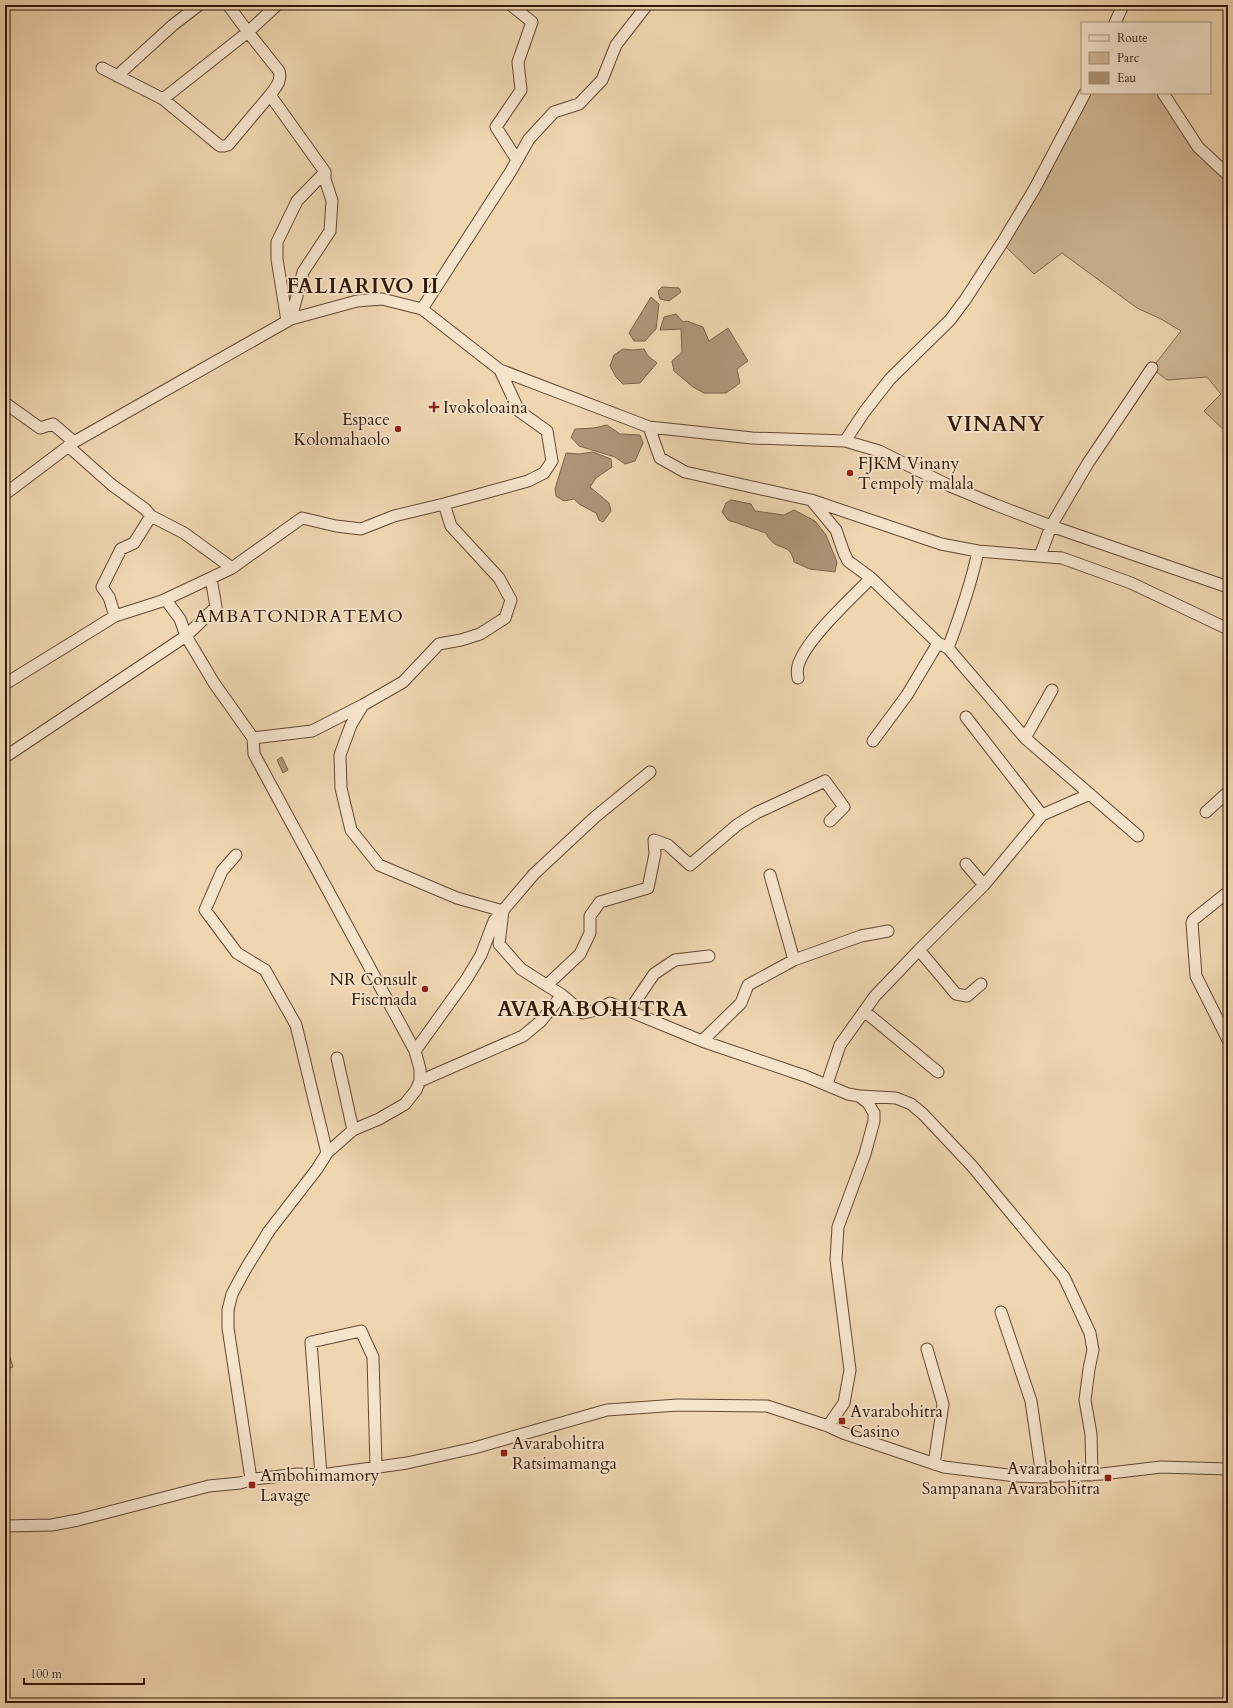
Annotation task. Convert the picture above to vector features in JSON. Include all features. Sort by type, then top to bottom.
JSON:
[{"type":"street","points":[[117,76],[173,25],[199,5]]},
{"type":"street","points":[[102,68],[163,99],[220,146],[224,146],[270,95],[278,85],[281,77],[279,71],[228,5]]},
{"type":"street","points":[[163,99],[248,32],[277,5]]},
{"type":"street","points":[[511,5],[532,22],[518,62],[521,90],[496,127],[517,160]]},
{"type":"street","points":[[422,310],[530,139],[554,112],[579,104],[602,80],[616,45],[647,5]]},
{"type":"street","points":[[1115,22],[1123,5]]},
{"type":"street","points":[[845,441],[865,411],[890,379],[950,320],[965,300],[1035,188],[1084,94]]},
{"type":"street","points":[[1164,94],[1198,147],[1228,175]]},
{"type":"street","points":[[270,95],[325,172],[325,179],[332,201],[330,231],[303,272],[289,320]]},
{"type":"street","points":[[289,320],[277,259],[277,242],[297,201],[325,172]]},
{"type":"street","points":[[5,494],[71,444],[289,320],[357,301],[382,299],[422,310],[500,370],[649,427],[752,438],[845,441],[879,451],[950,486],[1051,526],[1228,587]]},
{"type":"street","points":[[1040,556],[1051,526],[1088,463],[1152,368]]},
{"type":"street","points":[[5,684],[115,616],[166,600],[232,568],[302,518],[336,526],[361,529],[394,516],[528,481],[544,473],[552,461],[547,431],[519,411],[500,370]]},
{"type":"street","points":[[5,403],[40,428],[53,424],[112,485],[145,509],[151,516],[184,533],[232,568]]},
{"type":"street","points":[[649,427],[660,458],[685,472],[811,500],[941,544],[978,551],[1062,558],[1131,582],[1228,629]]},
{"type":"street","points":[[811,500],[836,530],[848,561],[871,578],[943,645],[1025,738],[1138,836]]},
{"type":"street","points":[[253,738],[312,730],[363,705],[403,682],[439,644],[461,640],[480,634],[505,618],[511,600],[499,578],[451,526],[444,504]]},
{"type":"street","points":[[115,616],[109,597],[102,587],[121,549],[134,543],[151,516]]},
{"type":"street","points":[[873,741],[943,645],[971,585],[978,551]]},
{"type":"street","points":[[5,757],[186,636],[216,607],[210,578]]},
{"type":"street","points":[[798,678],[798,664],[809,644],[871,578]]},
{"type":"street","points":[[166,600],[180,619],[186,636],[214,683],[253,738],[254,754],[415,1051],[420,1068],[420,1080],[416,1090],[405,1104],[379,1119],[353,1130],[327,1153],[317,1169],[269,1231],[232,1294],[228,1310],[228,1328],[251,1479]]},
{"type":"street","points":[[1025,738],[1052,690]]},
{"type":"street","points":[[363,705],[351,725],[340,755],[341,788],[351,830],[379,865],[457,898],[503,911]]},
{"type":"street","points":[[966,717],[1042,815]]},
{"type":"street","points":[[415,1051],[466,980],[481,955],[494,921],[534,874],[595,817],[650,772]]},
{"type":"street","points":[[547,985],[580,954],[590,933],[590,916],[600,902],[648,888],[655,854],[654,840],[668,845],[690,865],[737,825],[756,813],[825,781],[844,807],[830,821]]},
{"type":"street","points":[[1206,812],[1228,792]]},
{"type":"street","points":[[827,1084],[840,1045],[875,996],[918,950],[984,885],[1042,815],[1090,794]]},
{"type":"street","points":[[236,855],[222,871],[205,910],[237,953],[265,970],[296,1025],[327,1153]]},
{"type":"street","points":[[966,864],[984,885]]},
{"type":"street","points":[[770,875],[794,960]]},
{"type":"street","points":[[1228,892],[1193,920],[1192,923],[1196,976],[1228,1040]]},
{"type":"street","points":[[503,911],[499,944],[521,969],[562,995],[584,1013],[597,1010],[610,1004],[702,1042],[827,1084],[848,1094],[896,1098],[911,1104],[923,1114],[972,1166],[1064,1277],[1090,1333],[1093,1350],[1085,1400],[1091,1434],[1092,1475]]},
{"type":"street","points":[[702,1042],[741,1003],[748,986],[794,960],[861,936],[888,931]]},
{"type":"street","points":[[918,950],[956,994],[967,996],[981,984]]},
{"type":"street","points":[[629,1011],[654,974],[675,960],[709,956]]},
{"type":"street","points":[[420,1080],[523,1036],[541,1021],[562,995]]},
{"type":"street","points":[[864,1011],[938,1072]]},
{"type":"street","points":[[337,1058],[353,1130]]},
{"type":"street","points":[[828,1426],[844,1403],[850,1370],[836,1260],[838,1227],[865,1154],[874,1121],[874,1113],[868,1102],[859,1096]]},
{"type":"street","points":[[1001,1312],[1031,1401],[1042,1477]]},
{"type":"street","points":[[321,1475],[312,1342],[361,1331],[373,1357],[376,1467]]},
{"type":"street","points":[[927,1349],[943,1404],[934,1464]]},
{"type":"street","points":[[5,1526],[52,1525],[78,1520],[209,1486],[240,1483],[251,1479],[298,1474],[321,1475],[407,1463],[474,1448],[607,1410],[678,1405],[767,1406],[944,1467],[1016,1476],[1042,1477],[1092,1475],[1161,1467],[1228,1469]]},
{"type":"green space","points":[[1084,94],[1164,94],[1198,147],[1228,175],[1228,434],[1204,411],[1221,394],[1207,377],[1167,380],[1152,368],[1181,331],[1161,319],[1137,308],[1062,253],[1034,274],[1002,243]]},
{"type":"green space","points":[[5,1342],[13,1367],[5,1370]]},
{"type":"water","points":[[662,287],[679,288],[681,292],[669,301],[660,299],[658,291]]},
{"type":"water","points":[[651,297],[659,304],[656,329],[645,341],[634,341],[629,333]]},
{"type":"water","points":[[676,314],[683,322],[687,321],[703,327],[709,341],[728,328],[748,361],[737,369],[740,383],[726,393],[704,393],[693,387],[674,371],[672,361],[682,352],[681,329],[660,330],[664,317]]},
{"type":"water","points":[[623,349],[644,349],[648,356],[657,363],[640,383],[623,384],[616,377],[610,366],[614,355]]},
{"type":"water","points":[[607,425],[620,434],[640,435],[643,443],[635,461],[625,464],[615,457],[579,446],[571,437],[575,429],[594,428]]},
{"type":"water","points":[[593,452],[611,459],[612,467],[596,478],[590,487],[609,503],[611,511],[603,522],[599,520],[596,513],[579,504],[574,499],[564,501],[556,496],[555,489],[566,453],[579,454]]},
{"type":"water","points":[[731,500],[751,504],[755,511],[784,515],[794,510],[815,521],[826,535],[837,562],[835,572],[810,569],[794,562],[789,551],[774,543],[766,533],[728,520],[722,512],[726,503]]},
{"type":"water","points":[[282,757],[288,770],[283,773],[277,760]]},
{"type":"place","name":"Ivokoloaina","points":[[434,407]]},
{"type":"place","name":"Espace Kolomahaolo","points":[[398,429]]},
{"type":"place","name":"FJKM Vinany Tempoly malala","points":[[850,473]]},
{"type":"place","name":"NR Consult Fiscmada","points":[[425,989]]},
{"type":"place","name":"Avarabohitra Casino","points":[[842,1421]]},
{"type":"place","name":"Avarabohitra Ratsimamanga","points":[[504,1453]]},
{"type":"place","name":"Avarabohitra Sampanana Avarabohitra","points":[[1108,1478]]},
{"type":"place","name":"Ambohimamory Lavage","points":[[252,1485]]},
{"type":"district","name":"FALIARIVO II","points":[[363,286]]},
{"type":"district","name":"VINANY","points":[[996,424]]},
{"type":"district","name":"AMBATONDRATEMO","points":[[299,616]]},
{"type":"district","name":"AVARABOHITRA","points":[[593,1009]]}]
